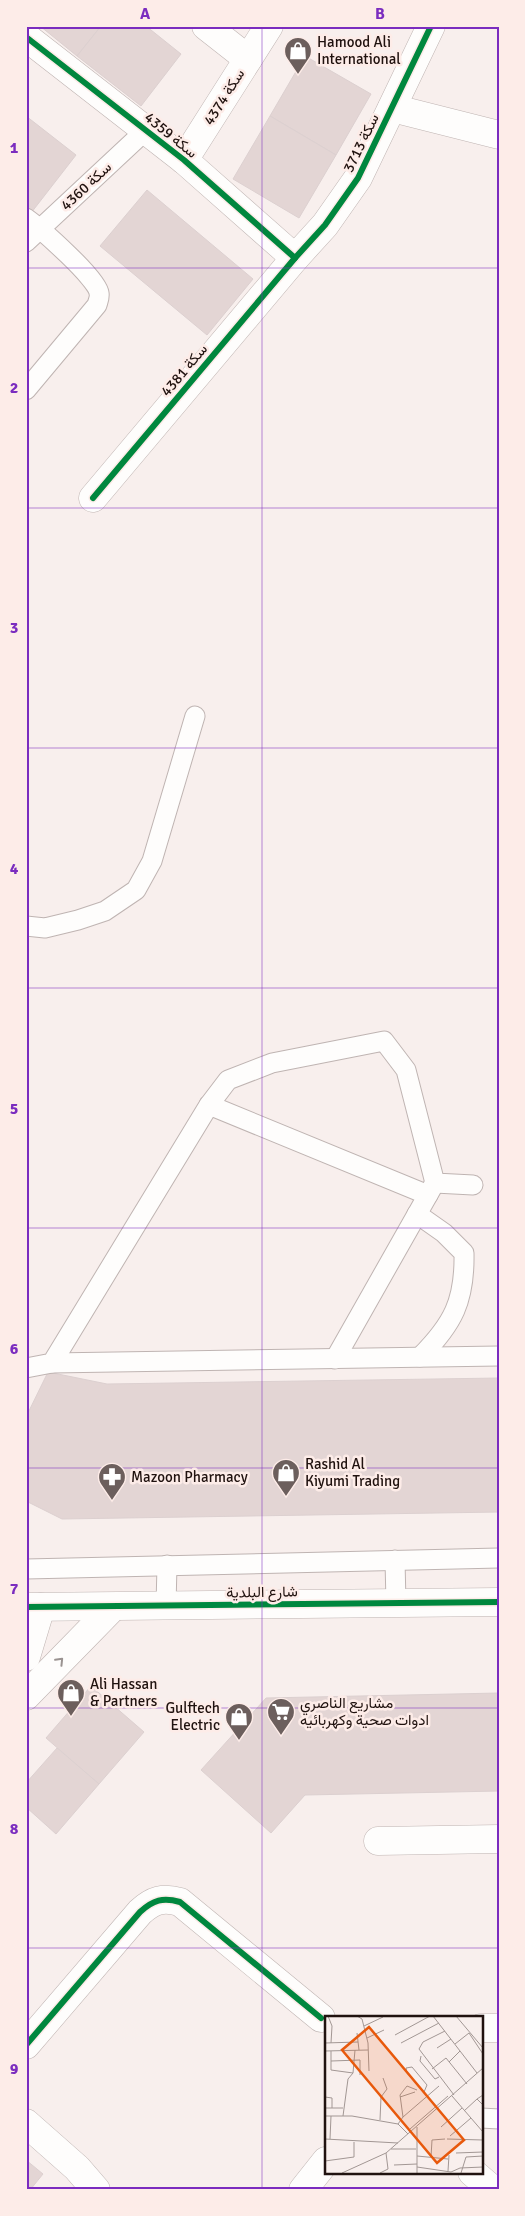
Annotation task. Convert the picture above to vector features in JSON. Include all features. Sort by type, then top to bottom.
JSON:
[{"type":"street","name":"سكة 4374","points":[[206,26],[248,59]]},
{"type":"street","name":"سكة 4374","points":[[184,160],[269,26]]},
{"type":"street","name":"سكة 3713","points":[[295,258],[325,225],[358,178],[431,26]]},
{"type":"street","name":"سكة 4359","points":[[26,37],[184,160],[295,258]]},
{"type":"street","points":[[392,108],[499,135]]},
{"type":"street","name":"سكة 4381","points":[[93,498],[295,258]]},
{"type":"street","name":"شارع البلدية","points":[[34,1607],[499,1602]]},
{"type":"street","points":[[26,1657],[34,1607]]},
{"type":"street","points":[[26,1696],[113,1607]]},
{"type":"street","points":[[378,1841],[499,1839]]},
{"type":"street","points":[[26,2045],[140,1912],[148,1904],[158,1900],[169,1899],[180,1902],[322,2018]]},
{"type":"street","points":[[482,2028],[499,2028]]},
{"type":"street","points":[[26,2123],[77,2168],[96,2190]]},
{"type":"street","points":[[303,2190],[325,2162]]},
{"type":"street","points":[[474,2174],[493,2190]]},
{"type":"lane","name":"سكة 4360","points":[[26,242],[34,223],[146,130]]},
{"type":"lane","points":[[26,390],[97,305],[99,292],[94,281],[34,223]]},
{"type":"lane","points":[[26,926],[45,928],[78,920],[105,911],[136,890],[152,861],[195,716]]},
{"type":"lane","points":[[52,1363],[209,1104],[228,1080],[264,1067],[384,1041],[406,1070],[432,1189],[335,1359]]},
{"type":"lane","points":[[209,1104],[432,1189],[473,1185]]},
{"type":"lane","points":[[417,1214],[444,1233],[464,1254],[464,1280],[451,1320],[439,1338],[420,1358]]},
{"type":"lane","points":[[26,1368],[52,1363],[499,1356]]},
{"type":"lane","points":[[26,1569],[499,1558]]},
{"type":"lane","points":[[395,1560],[396,1603]]},
{"type":"lane","points":[[166,1606],[167,1565]]},
{"type":"building","points":[[40,26],[101,26],[77,56]]},
{"type":"building","points":[[101,26],[146,26],[181,54],[141,106],[77,56]]},
{"type":"building","points":[[305,56],[371,94],[336,155],[270,116]]},
{"type":"building","points":[[26,116],[76,155],[31,213],[26,209]]},
{"type":"building","points":[[270,116],[336,155],[299,218],[233,179]]},
{"type":"building","points":[[147,190],[253,279],[207,335],[100,246]]},
{"type":"building","points":[[48,1372],[107,1384],[499,1378],[499,1512],[62,1519],[26,1501],[26,1417]]},
{"type":"building","points":[[91,1686],[144,1732],[99,1784],[46,1738]]},
{"type":"building","points":[[499,1693],[499,1791],[305,1795],[271,1833],[201,1770],[266,1698]]},
{"type":"building","points":[[57,1748],[99,1784],[56,1834],[26,1807],[26,1783]]},
{"type":"building","points":[[26,2160],[43,2174],[30,2190],[26,2190]]},
{"type":"cycle path","points":[[93,498],[325,225],[358,178],[431,26]]},
{"type":"cycle path","points":[[26,37],[184,160],[295,258]]},
{"type":"cycle path","points":[[26,1607],[499,1602]]},
{"type":"cycle path","points":[[26,2045],[140,1912],[154,1902],[163,1900],[180,1902],[321,2018]]},
{"type":"place","name":"Hamood Ali International","points":[[298,75]]},
{"type":"place","name":"Rashid Al Kiyumi Trading","points":[[286,1497]]},
{"type":"place","name":"Mazoon Pharmacy","points":[[112,1501]]},
{"type":"place","name":"Ali Hassan & Partners","points":[[71,1717]]},
{"type":"place","name":"مشاريع الناصري ادوات صحية وكهربائيه","points":[[281,1736]]},
{"type":"place","name":"Gulftech Electric","points":[[239,1741]]}]
